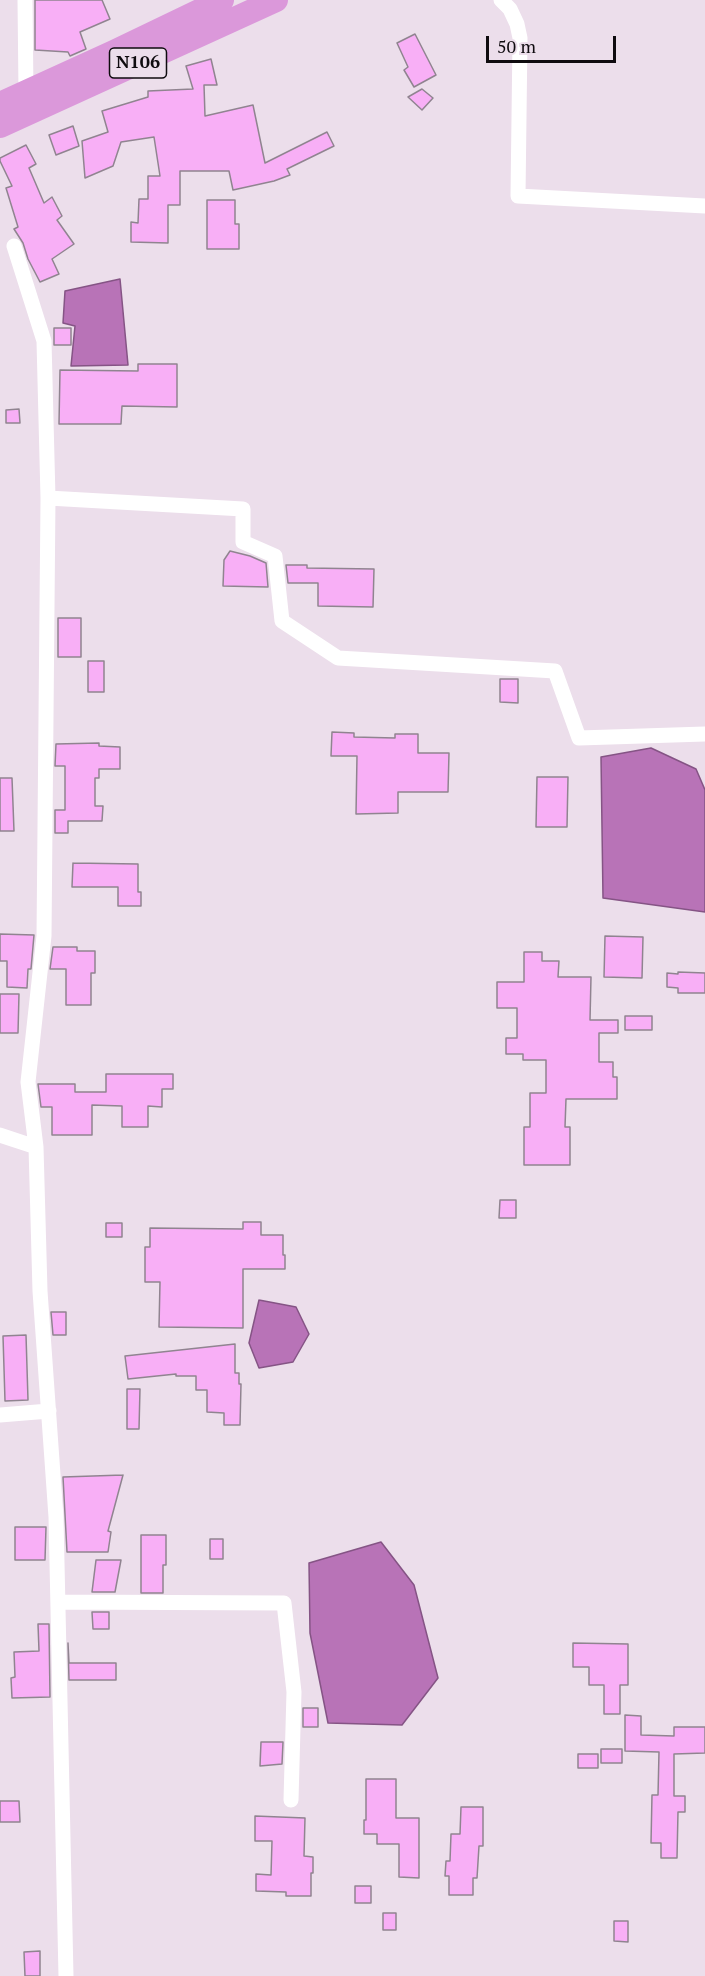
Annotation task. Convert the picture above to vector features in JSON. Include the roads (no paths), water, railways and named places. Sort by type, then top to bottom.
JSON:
[{"type":"highway","points":[[0,104],[222,0]]},
{"type":"highway","name":"N106","points":[[0,126],[276,0]]},
{"type":"street","points":[[25,0],[26,92]]},
{"type":"street","points":[[501,0],[510,9],[520,38],[518,196],[705,206]]},
{"type":"street","points":[[14,246],[44,341],[48,498],[44,936],[28,1082],[36,1147],[40,1291],[56,1516],[66,1976]]},
{"type":"street","points":[[48,498],[243,509],[243,542],[274,556],[282,621],[338,658],[555,671],[579,738],[705,734]]},
{"type":"street","points":[[0,1135],[36,1147]]},
{"type":"street","points":[[0,1415],[49,1411]]},
{"type":"street","points":[[58,1602],[284,1603],[294,1692],[291,1800]]}]
